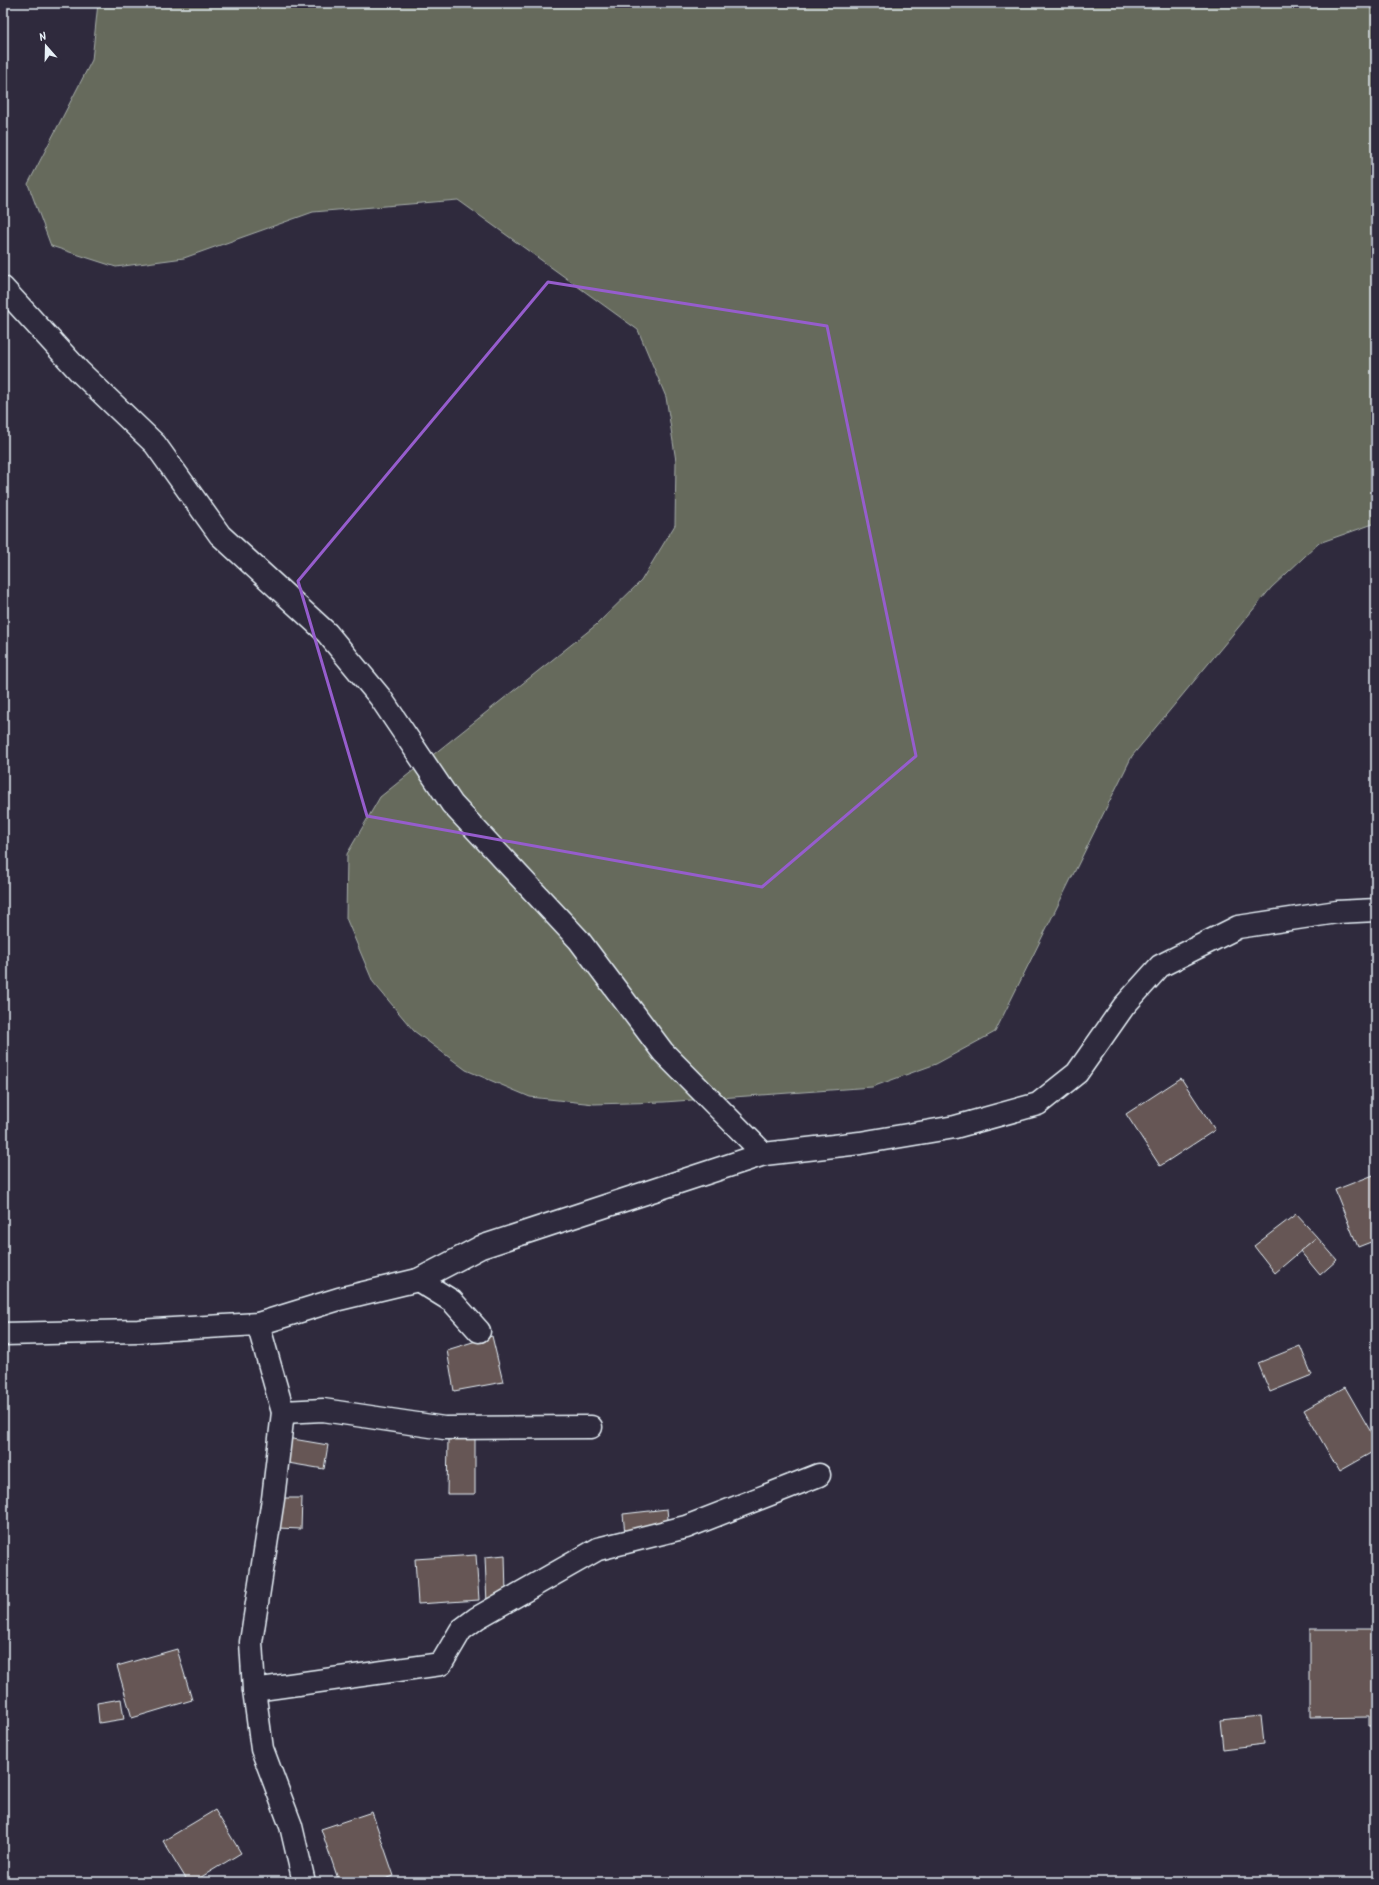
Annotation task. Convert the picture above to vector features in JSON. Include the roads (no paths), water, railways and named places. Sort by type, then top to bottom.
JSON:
[{"type":"street","points":[[3,288],[79,371],[155,444],[220,535],[327,633],[380,697],[452,804],[579,940],[663,1052],[764,1154]]},
{"type":"street","points":[[3,1334],[138,1331],[258,1324],[339,1299],[418,1280],[481,1247],[764,1154],[860,1143],[955,1127],[1038,1104],[1077,1073],[1124,1006],[1160,966],[1238,928],[1337,912],[1376,910]]},
{"type":"street","points":[[418,1280],[452,1301],[479,1331]]},
{"type":"street","points":[[258,1324],[283,1412],[273,1499],[251,1642],[254,1690],[262,1749],[291,1826],[304,1882]]},
{"type":"street","points":[[283,1412],[323,1410],[444,1428],[591,1427]]},
{"type":"street","points":[[254,1690],[441,1664],[461,1630],[477,1618],[598,1549],[686,1527],[819,1475]]}]
